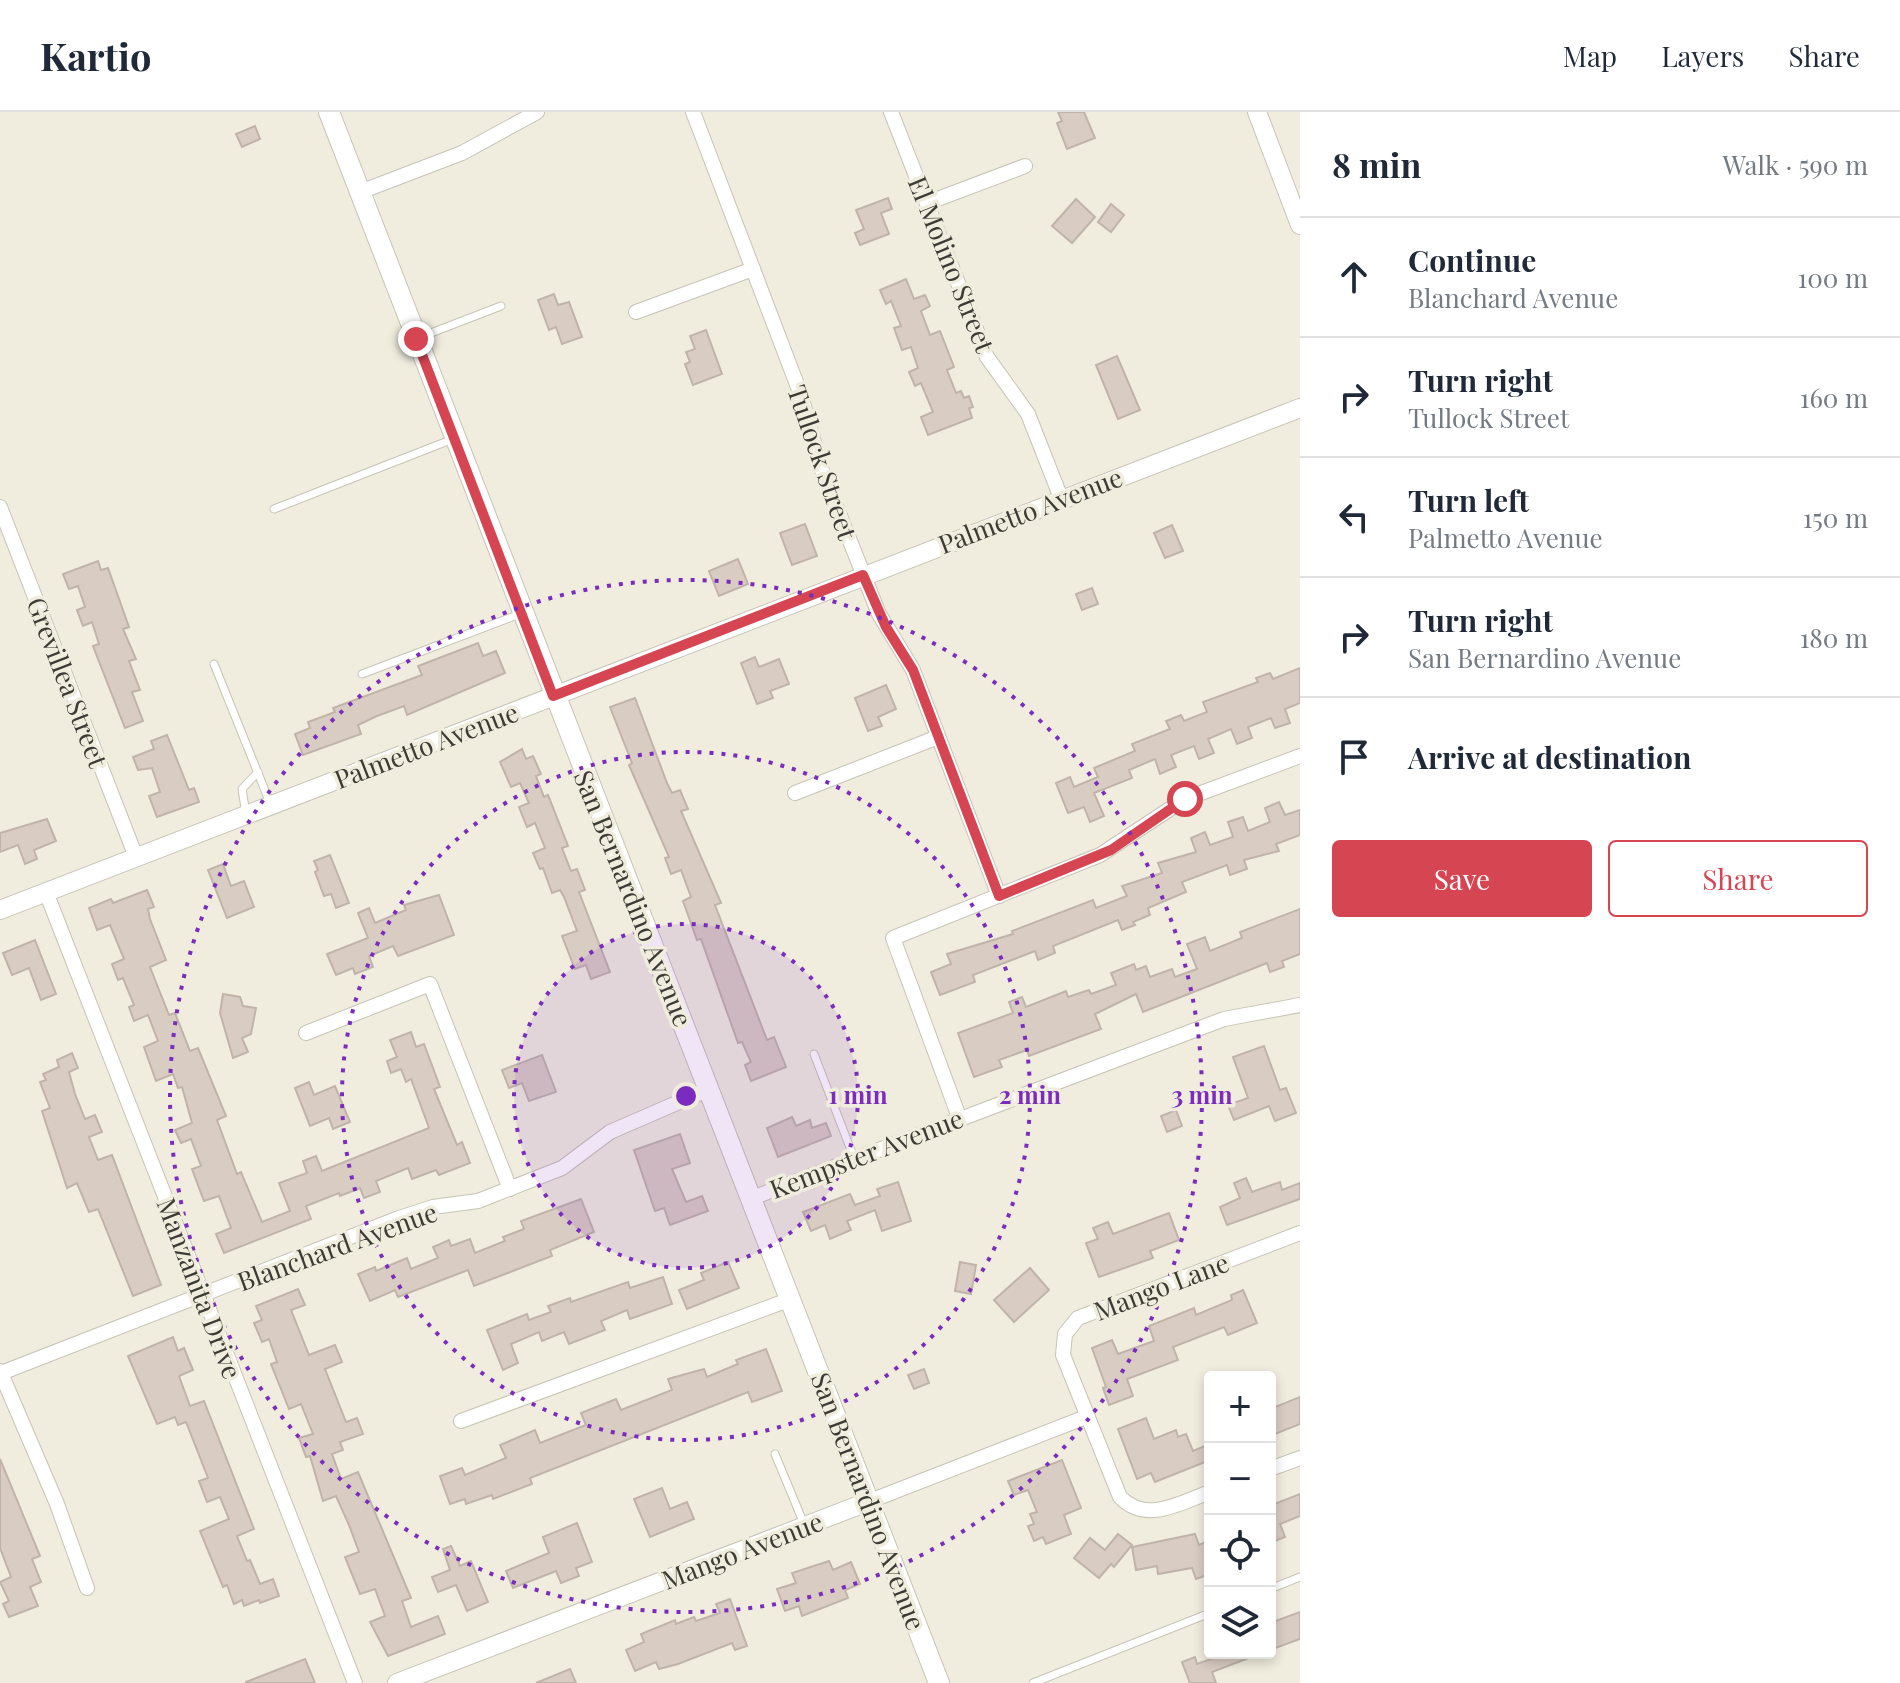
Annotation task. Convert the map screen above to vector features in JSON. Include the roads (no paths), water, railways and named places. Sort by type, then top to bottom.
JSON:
[{"type":"main road","name":"San Bernardino Avenue","points":[[329,112],[553,696],[752,1198],[939,1683]]},
{"type":"street","points":[[360,192],[462,153],[537,112]]},
{"type":"street","name":"Tullock Street","points":[[693,112],[801,395],[821,468],[886,627],[913,670],[999,896]]},
{"type":"street","name":"El Molino Street","points":[[891,112],[987,357],[1028,414],[1061,498]]},
{"type":"street","points":[[1257,112],[1300,225]]},
{"type":"street","points":[[927,203],[1025,166]]},
{"type":"street","points":[[636,312],[753,269]]},
{"type":"street","name":"Palmetto Avenue","points":[[0,910],[1300,408]]},
{"type":"street","name":"Grevillea Street","points":[[0,507],[136,857]]},
{"type":"street","points":[[795,793],[938,737]]},
{"type":"street","points":[[959,1117],[893,938],[1111,850],[1185,799],[1300,756]]},
{"type":"street","name":"Manzanita Drive","points":[[46,892],[355,1683]]},
{"type":"street","points":[[306,1033],[430,984],[510,1189]]},
{"type":"street","name":"Kempster Avenue","points":[[752,1198],[1224,1019],[1300,1005]]},
{"type":"street","name":"Blanchard Avenue","points":[[0,1372],[399,1218],[433,1207],[478,1201],[510,1189],[562,1168],[610,1132],[637,1118],[709,1089]]},
{"type":"street","name":"Mango Lane","points":[[1086,1417],[1063,1355],[1065,1334],[1073,1322],[1300,1233]]},
{"type":"street","points":[[461,1421],[791,1299]]},
{"type":"street","points":[[0,1372],[57,1504],[87,1588]]},
{"type":"street","points":[[1086,1417],[1112,1484],[1128,1505],[1158,1511],[1204,1494]]},
{"type":"street","name":"Mango Avenue","points":[[397,1683],[1086,1417]]},
{"type":"street","points":[[1276,1467],[1300,1458]]},
{"type":"lane","points":[[416,339],[501,306]]},
{"type":"lane","points":[[274,509],[455,439]]},
{"type":"lane","points":[[362,674],[522,613]]},
{"type":"lane","points":[[214,664],[271,805]]},
{"type":"lane","points":[[246,815],[242,789],[258,772]]},
{"type":"lane","points":[[814,1054],[854,1158]]},
{"type":"lane","points":[[775,1454],[804,1526]]},
{"type":"lane","points":[[1275,1587],[1300,1577]]},
{"type":"lane","points":[[1033,1683],[1204,1615]]}]
